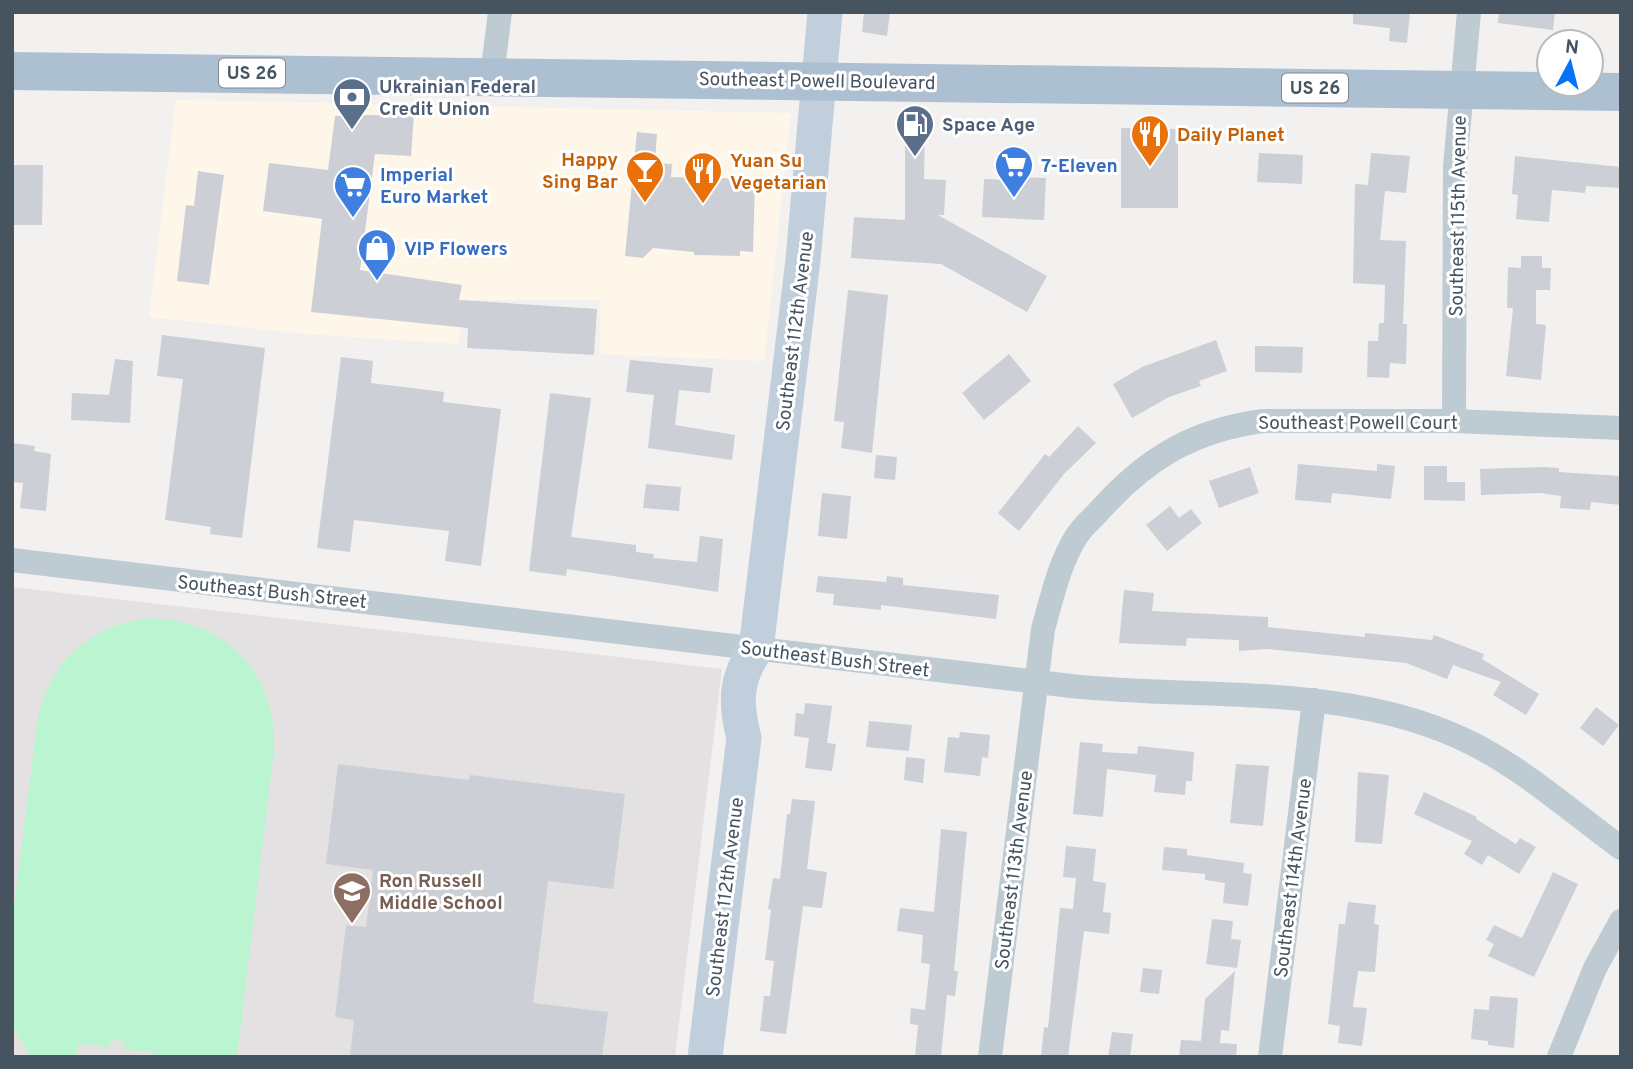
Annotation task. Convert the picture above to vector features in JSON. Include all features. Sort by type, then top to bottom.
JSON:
[{"type":"main road","name":"Southeast Powell Boulevard","points":[[12,71],[1621,92]]},
{"type":"street","points":[[492,76],[500,12]]},
{"type":"street","name":"Southeast 112th Avenue","points":[[705,1057],[744,738],[760,714],[767,671],[755,649],[803,260],[825,12]]},
{"type":"street","name":"Southeast 115th Avenue","points":[[1454,421],[1455,166],[1469,12]]},
{"type":"street","name":"Southeast Powell Court","points":[[1037,682],[1043,629],[1057,580],[1076,537],[1128,479],[1148,463],[1191,439],[1238,424],[1263,421],[1454,421],[1621,428]]},
{"type":"street","name":"Southeast Bush Street","points":[[12,560],[1133,693],[1314,700],[1388,712],[1474,744],[1621,848]]},
{"type":"street","name":"Southeast 113th Avenue","points":[[990,1057],[1037,682]]},
{"type":"street","name":"Southeast 114th Avenue","points":[[1270,1057],[1314,700]]},
{"type":"street","points":[[1559,1057],[1595,968],[1621,922]]},
{"type":"shaded area","points":[[176,100],[791,113],[764,361],[600,354],[600,300],[464,300],[458,344],[307,334],[149,317]]},
{"type":"shaded area","name":"Ron Russell Middle School","points":[[12,587],[722,669],[675,1057],[12,1057]]},
{"type":"green space","points":[[154,618],[181,622],[205,630],[226,642],[243,657],[257,676],[267,698],[273,723],[274,750],[237,1057],[155,1057],[155,1053],[124,1049],[125,1041],[111,1040],[109,1047],[78,1044],[77,1057],[30,1057],[12,1024],[12,922],[37,723],[43,701],[51,681],[76,649],[111,628]]},
{"type":"building","points":[[864,12],[890,12],[887,36],[862,32]]},
{"type":"building","points":[[1353,12],[1410,12],[1407,43],[1389,41],[1390,28],[1353,24]]},
{"type":"building","points":[[1499,12],[1555,12],[1553,28],[1498,23]]},
{"type":"building","points":[[414,114],[411,156],[375,154],[360,270],[462,285],[459,300],[597,309],[594,355],[467,348],[468,328],[311,312],[322,219],[263,211],[269,163],[328,170],[335,116]]},
{"type":"building","points":[[905,122],[925,122],[924,179],[946,180],[944,215],[938,215],[1047,276],[1027,312],[941,264],[851,258],[854,217],[905,220]]},
{"type":"building","name":"Daily Planet","points":[[1121,128],[1178,129],[1178,208],[1121,208]]},
{"type":"building","points":[[637,132],[657,134],[655,163],[672,164],[671,177],[755,179],[753,252],[740,251],[740,256],[694,255],[694,252],[653,248],[643,258],[625,256]]},
{"type":"building","points":[[1259,153],[1303,155],[1302,184],[1257,182]]},
{"type":"building","points":[[1371,153],[1410,156],[1406,193],[1385,191],[1380,240],[1406,241],[1403,324],[1407,324],[1406,364],[1390,363],[1389,378],[1367,377],[1368,341],[1378,341],[1379,323],[1384,323],[1385,285],[1353,283],[1355,184],[1368,185]]},
{"type":"building","points":[[1515,156],[1621,167],[1621,188],[1586,186],[1585,193],[1552,190],[1549,222],[1516,219],[1518,195],[1512,194]]},
{"type":"building","points":[[12,165],[43,165],[42,225],[12,225]]},
{"type":"building","points":[[198,171],[224,175],[209,285],[177,281],[186,205],[194,206]]},
{"type":"building","name":"7-Eleven","points":[[1007,177],[1046,178],[1044,220],[982,217],[984,179],[1007,180]]},
{"type":"building","points":[[1521,256],[1542,256],[1542,268],[1551,268],[1550,290],[1536,290],[1536,324],[1546,325],[1541,380],[1506,376],[1513,308],[1507,308],[1508,267],[1521,268]]},
{"type":"building","points":[[848,290],[888,295],[872,453],[841,448],[844,422],[834,421]]},
{"type":"building","points":[[162,335],[265,348],[242,538],[210,534],[211,527],[165,520],[183,379],[157,376]]},
{"type":"building","points":[[1216,340],[1227,371],[1199,381],[1201,386],[1169,397],[1132,418],[1113,384],[1142,367]]},
{"type":"building","points":[[1255,346],[1303,347],[1302,373],[1255,372]]},
{"type":"building","points":[[1009,354],[1031,381],[984,420],[962,393]]},
{"type":"building","points":[[341,357],[373,361],[371,383],[444,392],[443,402],[501,409],[481,566],[445,561],[449,531],[354,520],[350,552],[317,548]]},
{"type":"building","points":[[115,359],[133,361],[130,423],[71,420],[72,393],[109,395]]},
{"type":"building","points":[[630,360],[713,368],[710,393],[679,390],[675,425],[735,435],[732,460],[648,448],[654,395],[626,392]]},
{"type":"building","points":[[550,393],[591,398],[571,537],[636,545],[636,552],[654,554],[653,558],[697,562],[700,536],[723,539],[718,592],[567,569],[566,576],[529,571]]},
{"type":"building","points":[[1078,426],[1096,443],[1064,474],[1019,531],[998,513],[1045,454],[1049,457]]},
{"type":"building","points":[[12,443],[35,446],[34,451],[51,454],[46,511],[20,508],[23,483],[12,482]]},
{"type":"building","points":[[876,455],[897,457],[895,480],[874,478]]},
{"type":"building","points":[[1298,464],[1377,471],[1377,464],[1395,466],[1391,499],[1332,493],[1331,503],[1295,500]]},
{"type":"building","points":[[1424,466],[1447,466],[1447,482],[1465,482],[1465,501],[1424,500]]},
{"type":"building","points":[[1250,467],[1259,493],[1219,508],[1209,481]]},
{"type":"building","points":[[1559,468],[1559,472],[1621,476],[1621,505],[1591,502],[1590,510],[1560,508],[1561,496],[1540,493],[1481,495],[1480,469]]},
{"type":"building","points":[[646,484],[681,487],[679,511],[643,508]]},
{"type":"building","points":[[822,493],[851,496],[847,539],[818,536]]},
{"type":"building","points":[[1170,506],[1179,518],[1191,509],[1202,523],[1167,551],[1146,525]]},
{"type":"building","points":[[818,576],[886,582],[887,576],[903,578],[903,585],[999,595],[996,619],[881,605],[881,610],[833,605],[834,594],[816,592]]},
{"type":"building","points":[[1124,590],[1154,593],[1152,611],[1268,617],[1268,627],[1365,637],[1365,633],[1432,640],[1434,635],[1484,654],[1482,659],[1539,694],[1526,715],[1493,695],[1501,682],[1453,665],[1447,679],[1406,663],[1267,649],[1239,651],[1239,640],[1187,638],[1186,646],[1119,643]]},
{"type":"building","points":[[805,703],[832,706],[827,743],[836,744],[832,771],[805,768],[809,738],[794,736],[796,713],[804,714]]},
{"type":"building","points":[[1596,707],[1619,725],[1603,746],[1580,728]]},
{"type":"building","points":[[869,721],[912,725],[909,751],[866,747]]},
{"type":"building","points":[[960,732],[990,735],[988,758],[982,757],[980,776],[944,772],[948,737],[959,738]]},
{"type":"building","points":[[1080,742],[1103,744],[1102,752],[1137,754],[1138,746],[1194,752],[1192,781],[1186,781],[1185,795],[1154,792],[1156,775],[1107,769],[1103,817],[1073,814]]},
{"type":"building","points":[[906,757],[925,759],[923,783],[904,780]]},
{"type":"building","points":[[338,764],[469,780],[470,775],[625,794],[613,889],[548,881],[533,1003],[608,1012],[602,1057],[350,1057],[354,1020],[335,1017],[346,925],[366,927],[373,870],[326,864]]},
{"type":"building","points":[[1236,764],[1269,766],[1263,826],[1230,823]]},
{"type":"building","points":[[1358,772],[1389,775],[1382,844],[1355,842]]},
{"type":"building","points":[[1424,792],[1477,817],[1476,819],[1516,844],[1520,838],[1536,847],[1519,874],[1488,855],[1482,865],[1464,854],[1472,841],[1414,814]]},
{"type":"building","points":[[792,799],[815,801],[807,869],[827,872],[822,908],[803,906],[786,1034],[760,1031],[764,996],[770,996],[774,961],[765,960],[771,910],[768,909],[773,878],[780,879],[787,814],[790,814]]},
{"type":"building","points":[[941,829],[967,832],[954,971],[958,971],[955,996],[947,995],[941,1057],[915,1057],[918,1025],[910,1024],[911,1008],[925,1010],[930,964],[921,963],[923,935],[897,931],[900,908],[934,912]]},
{"type":"building","points":[[1066,846],[1096,849],[1093,881],[1106,883],[1103,912],[1111,913],[1109,934],[1084,931],[1068,1057],[1041,1057],[1044,1027],[1048,1028],[1060,908],[1073,909],[1076,878],[1063,877]]},
{"type":"building","points":[[1164,847],[1187,849],[1187,855],[1244,863],[1243,873],[1252,874],[1248,906],[1223,903],[1225,883],[1205,880],[1205,874],[1162,870]]},
{"type":"building","points":[[1553,872],[1578,884],[1534,977],[1488,956],[1494,944],[1486,940],[1494,925],[1522,938]]},
{"type":"building","points":[[1348,902],[1376,905],[1374,924],[1379,925],[1375,972],[1358,971],[1353,1007],[1367,1008],[1362,1046],[1338,1043],[1340,1026],[1328,1024],[1339,924],[1345,924]]},
{"type":"building","points":[[1212,919],[1233,921],[1231,939],[1241,940],[1237,968],[1206,964]]},
{"type":"building","points":[[1143,968],[1162,970],[1159,994],[1140,992]]},
{"type":"building","points":[[1235,971],[1229,1031],[1221,1030],[1220,1043],[1237,1044],[1236,1057],[1179,1057],[1181,1040],[1201,1041],[1205,999]]},
{"type":"building","points":[[1490,996],[1518,998],[1514,1048],[1488,1045],[1488,1041],[1471,1039],[1474,1009],[1489,1010]]},
{"type":"building","points":[[1112,1032],[1133,1034],[1130,1057],[1108,1057]]},
{"type":"place","name":"Ukrainian Federal Credit Union","points":[[352,131]]},
{"type":"place","name":"Space Age","points":[[915,158]]},
{"type":"place","name":"Daily Planet","points":[[1150,168]]},
{"type":"place","name":"7-Eleven","points":[[1014,199]]},
{"type":"place","name":"Happy Sing Bar","points":[[645,204]]},
{"type":"place","name":"Yuan Su Vegetarian","points":[[703,205]]},
{"type":"place","name":"Imperial Euro Market","points":[[353,219]]},
{"type":"place","name":"VIP Flowers","points":[[377,282]]},
{"type":"place","name":"Ron Russell Middle School","points":[[352,925]]}]
